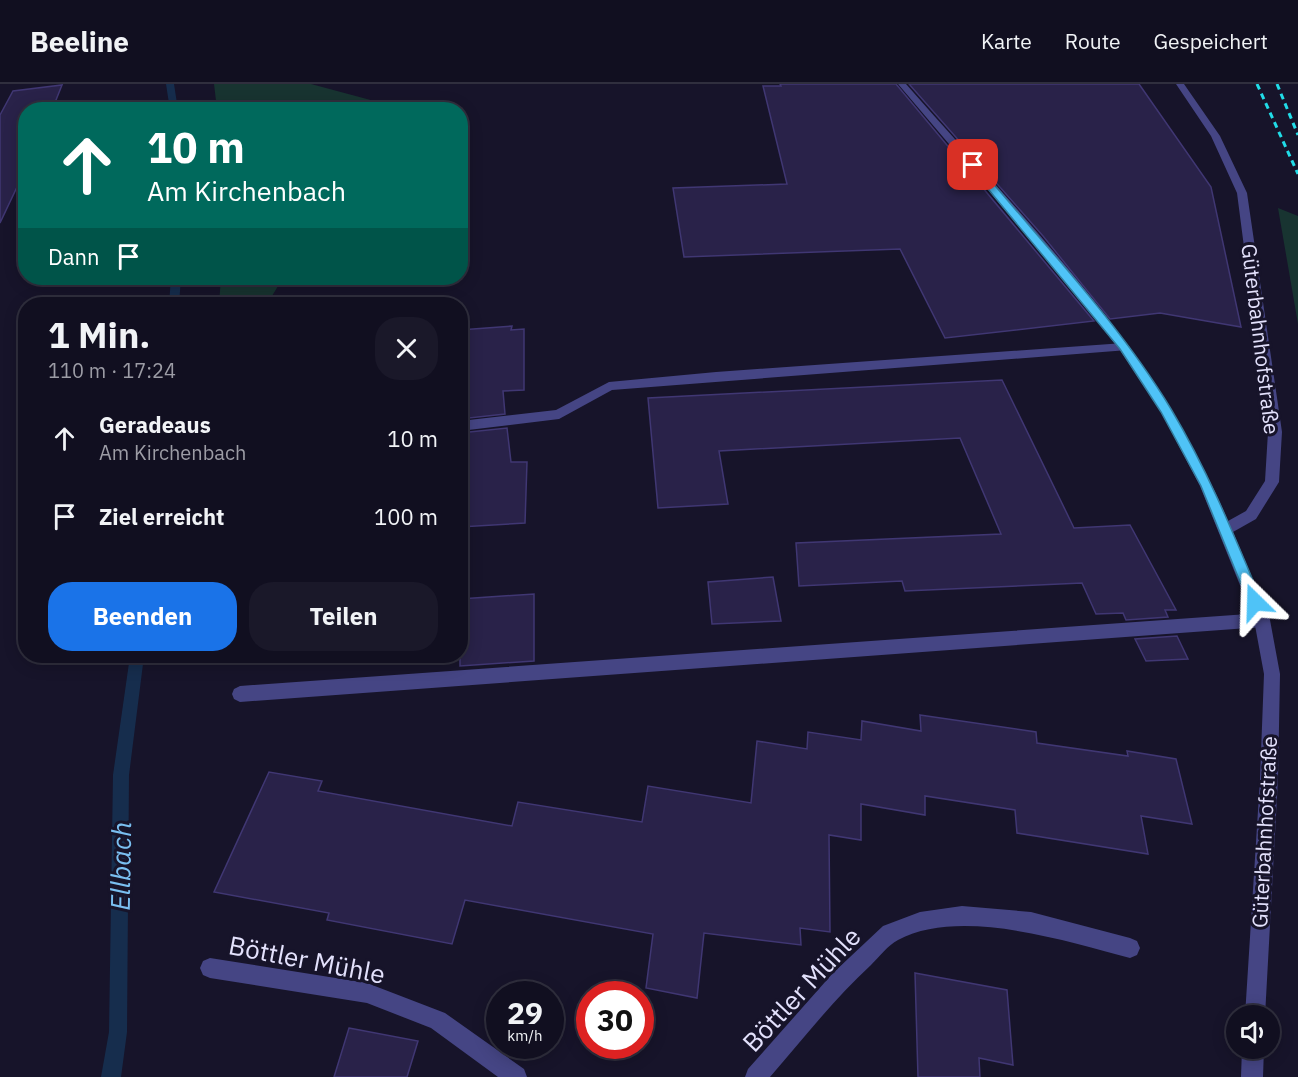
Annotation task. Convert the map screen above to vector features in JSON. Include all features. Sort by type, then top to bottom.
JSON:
[{"type":"street","points":[[902,84],[1066,275],[1124,347],[1166,411],[1207,486],[1227,529]]},
{"type":"street","name":"Güterbahnhofstraße","points":[[1180,84],[1210,123],[1228,157],[1242,193],[1275,432],[1272,482],[1251,515],[1227,529],[1262,620],[1272,674],[1269,779],[1256,1005]]},
{"type":"street","points":[[468,425],[559,414],[609,386],[716,376],[1124,347]]},
{"type":"street","points":[[240,694],[1262,620]]},
{"type":"street","name":"Böttler Mühle","points":[[756,1077],[840,980],[890,933],[920,922],[962,916],[1031,922],[1130,948]]},
{"type":"street","name":"Böttler Mühle","points":[[210,968],[367,993],[438,1020],[516,1077]]},
{"type":"street","points":[[1251,1077],[1252,1059]]},
{"type":"green space","points":[[214,84],[311,84],[378,102],[216,102]]},
{"type":"green space","points":[[1278,208],[1298,216],[1298,324]]},
{"type":"green space","points":[[220,285],[279,285],[271,297],[220,297]]},
{"type":"building","points":[[780,84],[896,84],[1094,321],[945,338],[900,249],[684,257],[673,188],[787,184],[763,86],[781,86]]},
{"type":"building","points":[[909,84],[1139,84],[1211,187],[1241,327],[1160,313],[1110,319],[1043,236]]},
{"type":"building","points":[[62,85],[55,102],[18,102],[18,185],[0,223],[0,115],[13,91]]},
{"type":"building","points":[[512,326],[511,330],[524,329],[524,390],[503,391],[505,414],[468,418],[468,329]]},
{"type":"building","points":[[1002,380],[1074,528],[1130,525],[1176,610],[1165,610],[1168,617],[1126,620],[1123,613],[1096,614],[1082,583],[905,591],[902,581],[799,586],[796,543],[1001,534],[960,438],[719,451],[728,504],[658,508],[648,398]]},
{"type":"building","points":[[507,428],[511,462],[527,462],[525,523],[468,527],[468,432]]},
{"type":"building","points":[[773,577],[781,621],[712,624],[708,582]]},
{"type":"building","points":[[534,594],[534,661],[460,666],[460,663],[468,663],[468,598]]},
{"type":"building","points":[[1177,636],[1188,659],[1146,661],[1135,639]]},
{"type":"building","points":[[920,715],[1036,732],[1037,743],[1128,756],[1127,751],[1176,759],[1192,824],[1141,816],[1148,854],[1017,833],[1015,810],[925,796],[925,815],[861,804],[861,840],[829,835],[830,932],[800,928],[801,945],[704,933],[697,998],[654,990],[654,981],[647,981],[653,934],[465,900],[452,944],[327,920],[329,913],[214,892],[269,772],[322,781],[318,791],[512,826],[518,802],[642,822],[648,786],[751,803],[757,741],[807,749],[808,732],[861,740],[862,721],[921,731]]},
{"type":"building","points":[[915,973],[1007,990],[1013,1065],[979,1058],[980,1077],[918,1077]]},
{"type":"building","points":[[349,1028],[418,1041],[407,1077],[334,1077]]},
{"type":"waterway","name":"Ellbach","points":[[170,84],[173,102]]},
{"type":"waterway","name":"Ellbach","points":[[175,285],[175,297]]},
{"type":"waterway","name":"Ellbach","points":[[111,1077],[118,1032],[121,775],[136,663]]},
{"type":"railway","points":[[1257,84],[1298,174]]},
{"type":"railway","points":[[1277,84],[1298,135]]},
{"type":"route","points":[[973,165],[1124,347],[1166,411],[1207,486],[1227,529],[1255,602]]}]
